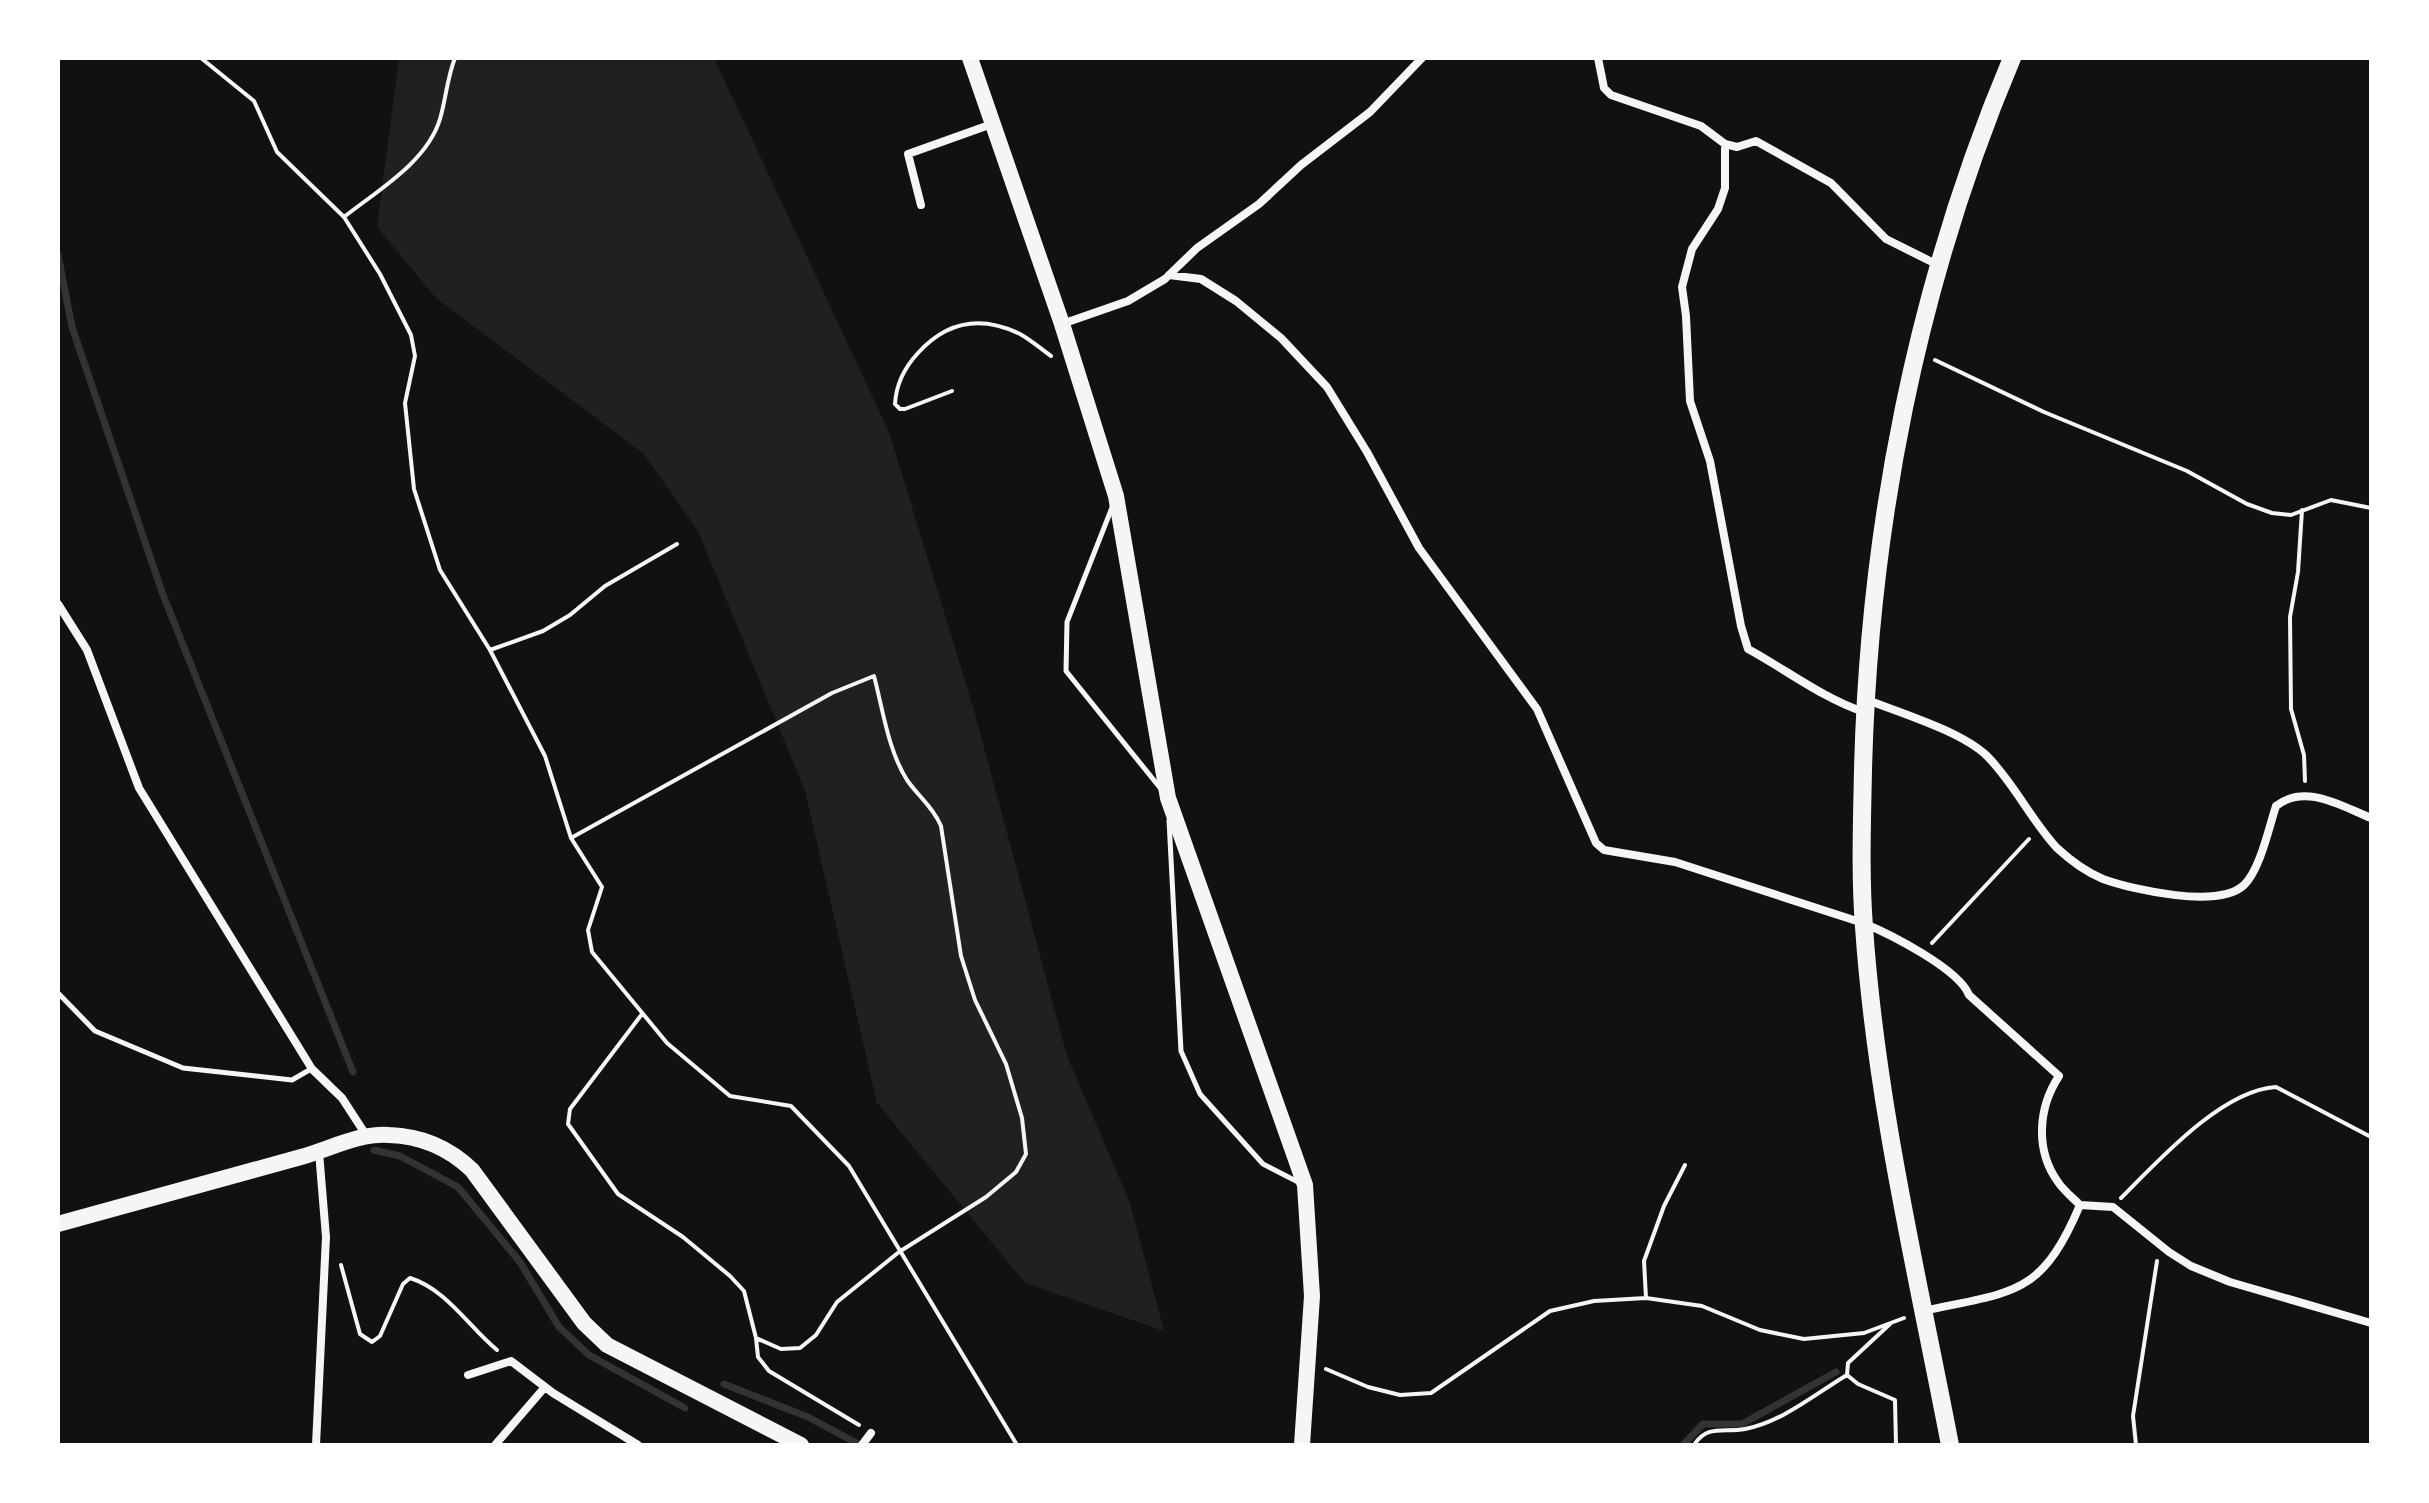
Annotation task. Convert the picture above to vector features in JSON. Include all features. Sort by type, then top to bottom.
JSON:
[{"type":"main road","points":[[970,58],[1062,324],[1116,496],[1168,798],[1305,1185],[1312,1296],[1302,1445]]},
{"type":"main road","points":[[1950,1445],[1921,1312],[1873,1023],[1863,923],[1865,706],[1870,628],[1888,491],[1916,351],[1938,265],[2012,58]]},
{"type":"main road","points":[[58,1224],[319,1152],[366,1135],[392,1135],[431,1142],[455,1154],[472,1170],[584,1323],[607,1345],[801,1445]]},
{"type":"street","points":[[1062,324],[1128,301],[1169,275],[1197,248],[1259,204],[1301,165],[1370,112],[1422,58]]},
{"type":"street","points":[[1598,58],[1604,88],[1611,95],[1701,126],[1725,144],[1737,147],[1756,141],[1831,183],[1886,239],[1938,265]]},
{"type":"street","points":[[921,205],[908,154],[992,124]]},
{"type":"street","points":[[1725,144],[1725,188],[1718,209],[1692,249],[1682,287],[1690,401],[1710,461],[1748,649],[1841,705],[1865,706],[1955,736],[1986,756],[2057,847],[2076,864],[2101,878],[2153,893],[2214,896],[2234,893],[2246,884],[2254,869],[2276,806],[2283,801],[2316,796],[2371,818]]},
{"type":"street","points":[[1169,275],[1201,279],[1236,301],[1281,338],[1327,387],[1367,452],[1419,548],[1537,709],[1596,843],[1604,850],[1675,862],[1863,923],[1922,954],[1965,985],[1969,995],[2059,1076],[2048,1093],[2043,1110],[2046,1161],[2058,1183],[2080,1205],[2113,1207],[2191,1266],[2230,1282],[2371,1323]]},
{"type":"street","points":[[58,604],[87,650],[139,788],[312,1069],[342,1098],[366,1135]]},
{"type":"street","points":[[316,1445],[326,1237],[319,1152]]},
{"type":"street","points":[[1921,1312],[2012,1291],[2030,1281],[2045,1268],[2058,1250],[2080,1205]]},
{"type":"street","points":[[468,1375],[511,1361],[545,1387],[638,1445]]},
{"type":"street","points":[[495,1445],[545,1387]]},
{"type":"street","points":[[862,1445],[871,1433]]},
{"type":"lane","points":[[1116,496],[1067,622],[1066,671],[1168,798],[1181,1051],[1200,1094],[1263,1164],[1305,1185]]},
{"type":"lane","points":[[58,993],[95,1031],[183,1068],[292,1080],[312,1069]]},
{"type":"path","points":[[201,58],[254,101],[277,152],[344,217],[380,274],[411,335],[415,356],[405,403],[414,489],[440,570],[490,650],[545,756],[571,838],[602,887],[588,930],[592,952],[667,1043],[730,1096],[791,1106],[849,1166],[1017,1445]]},
{"type":"path","points":[[344,217],[412,163],[426,146],[440,120],[455,58]]},
{"type":"path","points":[[952,391],[905,409],[895,404],[897,385],[912,359],[927,343],[955,325],[1004,327],[1024,336],[1077,371]]},
{"type":"path","points":[[1916,351],[2044,412],[2187,471],[2247,504],[2272,513],[2291,515],[2331,500],[2371,508]]},
{"type":"path","points":[[2302,510],[2298,572],[2290,617],[2291,709],[2304,755],[2305,796]]},
{"type":"path","points":[[490,650],[543,631],[570,615],[605,586],[677,544]]},
{"type":"path","points":[[571,838],[832,693],[874,676],[893,749],[907,780],[935,812],[941,826],[961,956],[975,1000],[1006,1064],[1022,1118],[1026,1154],[1016,1172],[986,1197],[899,1252],[837,1302],[816,1335],[800,1348],[781,1349],[756,1338]]},
{"type":"path","points":[[1922,954],[2041,826]]},
{"type":"path","points":[[642,1014],[570,1109],[568,1124],[618,1194],[683,1237],[744,1291],[758,1357],[769,1371],[871,1433]]},
{"type":"path","points":[[2113,1207],[2192,1130],[2219,1110],[2260,1088],[2276,1087],[2371,1137]]},
{"type":"path","points":[[1646,1298],[1644,1261],[1647,1250],[1664,1206],[1685,1165]]},
{"type":"path","points":[[326,1237],[339,1259],[360,1334],[367,1340],[372,1342],[380,1336],[403,1284],[410,1278],[421,1281],[439,1295],[483,1339],[511,1361]]},
{"type":"path","points":[[2136,1445],[2133,1416],[2160,1244]]},
{"type":"path","points":[[1307,1361],[1368,1387],[1400,1395],[1431,1393],[1550,1311],[1594,1301],[1646,1298],[1702,1306],[1760,1330],[1804,1339],[1864,1333],[1921,1312]]},
{"type":"path","points":[[1847,1375],[1848,1363],[1892,1323]]},
{"type":"path","points":[[1694,1445],[1699,1437],[1713,1429],[1745,1429],[1776,1418],[1847,1375]]},
{"type":"path","points":[[1847,1375],[1858,1384],[1895,1400],[1896,1445]]},
{"type":"shaded area","points":[[399,58],[714,58],[889,432],[974,710],[1067,1056],[1130,1203],[1164,1331],[1025,1283],[877,1103],[805,791],[698,531],[643,453],[436,298],[377,227]]},
{"type":"waterway","points":[[58,255],[72,327],[162,592],[353,1072]]},
{"type":"waterway","points":[[374,1150],[400,1156],[458,1187],[520,1262],[559,1327],[589,1355],[685,1408]]},
{"type":"waterway","points":[[1683,1445],[1703,1424],[1742,1424],[1836,1372]]},
{"type":"waterway","points":[[724,1384],[808,1417],[860,1445]]}]
